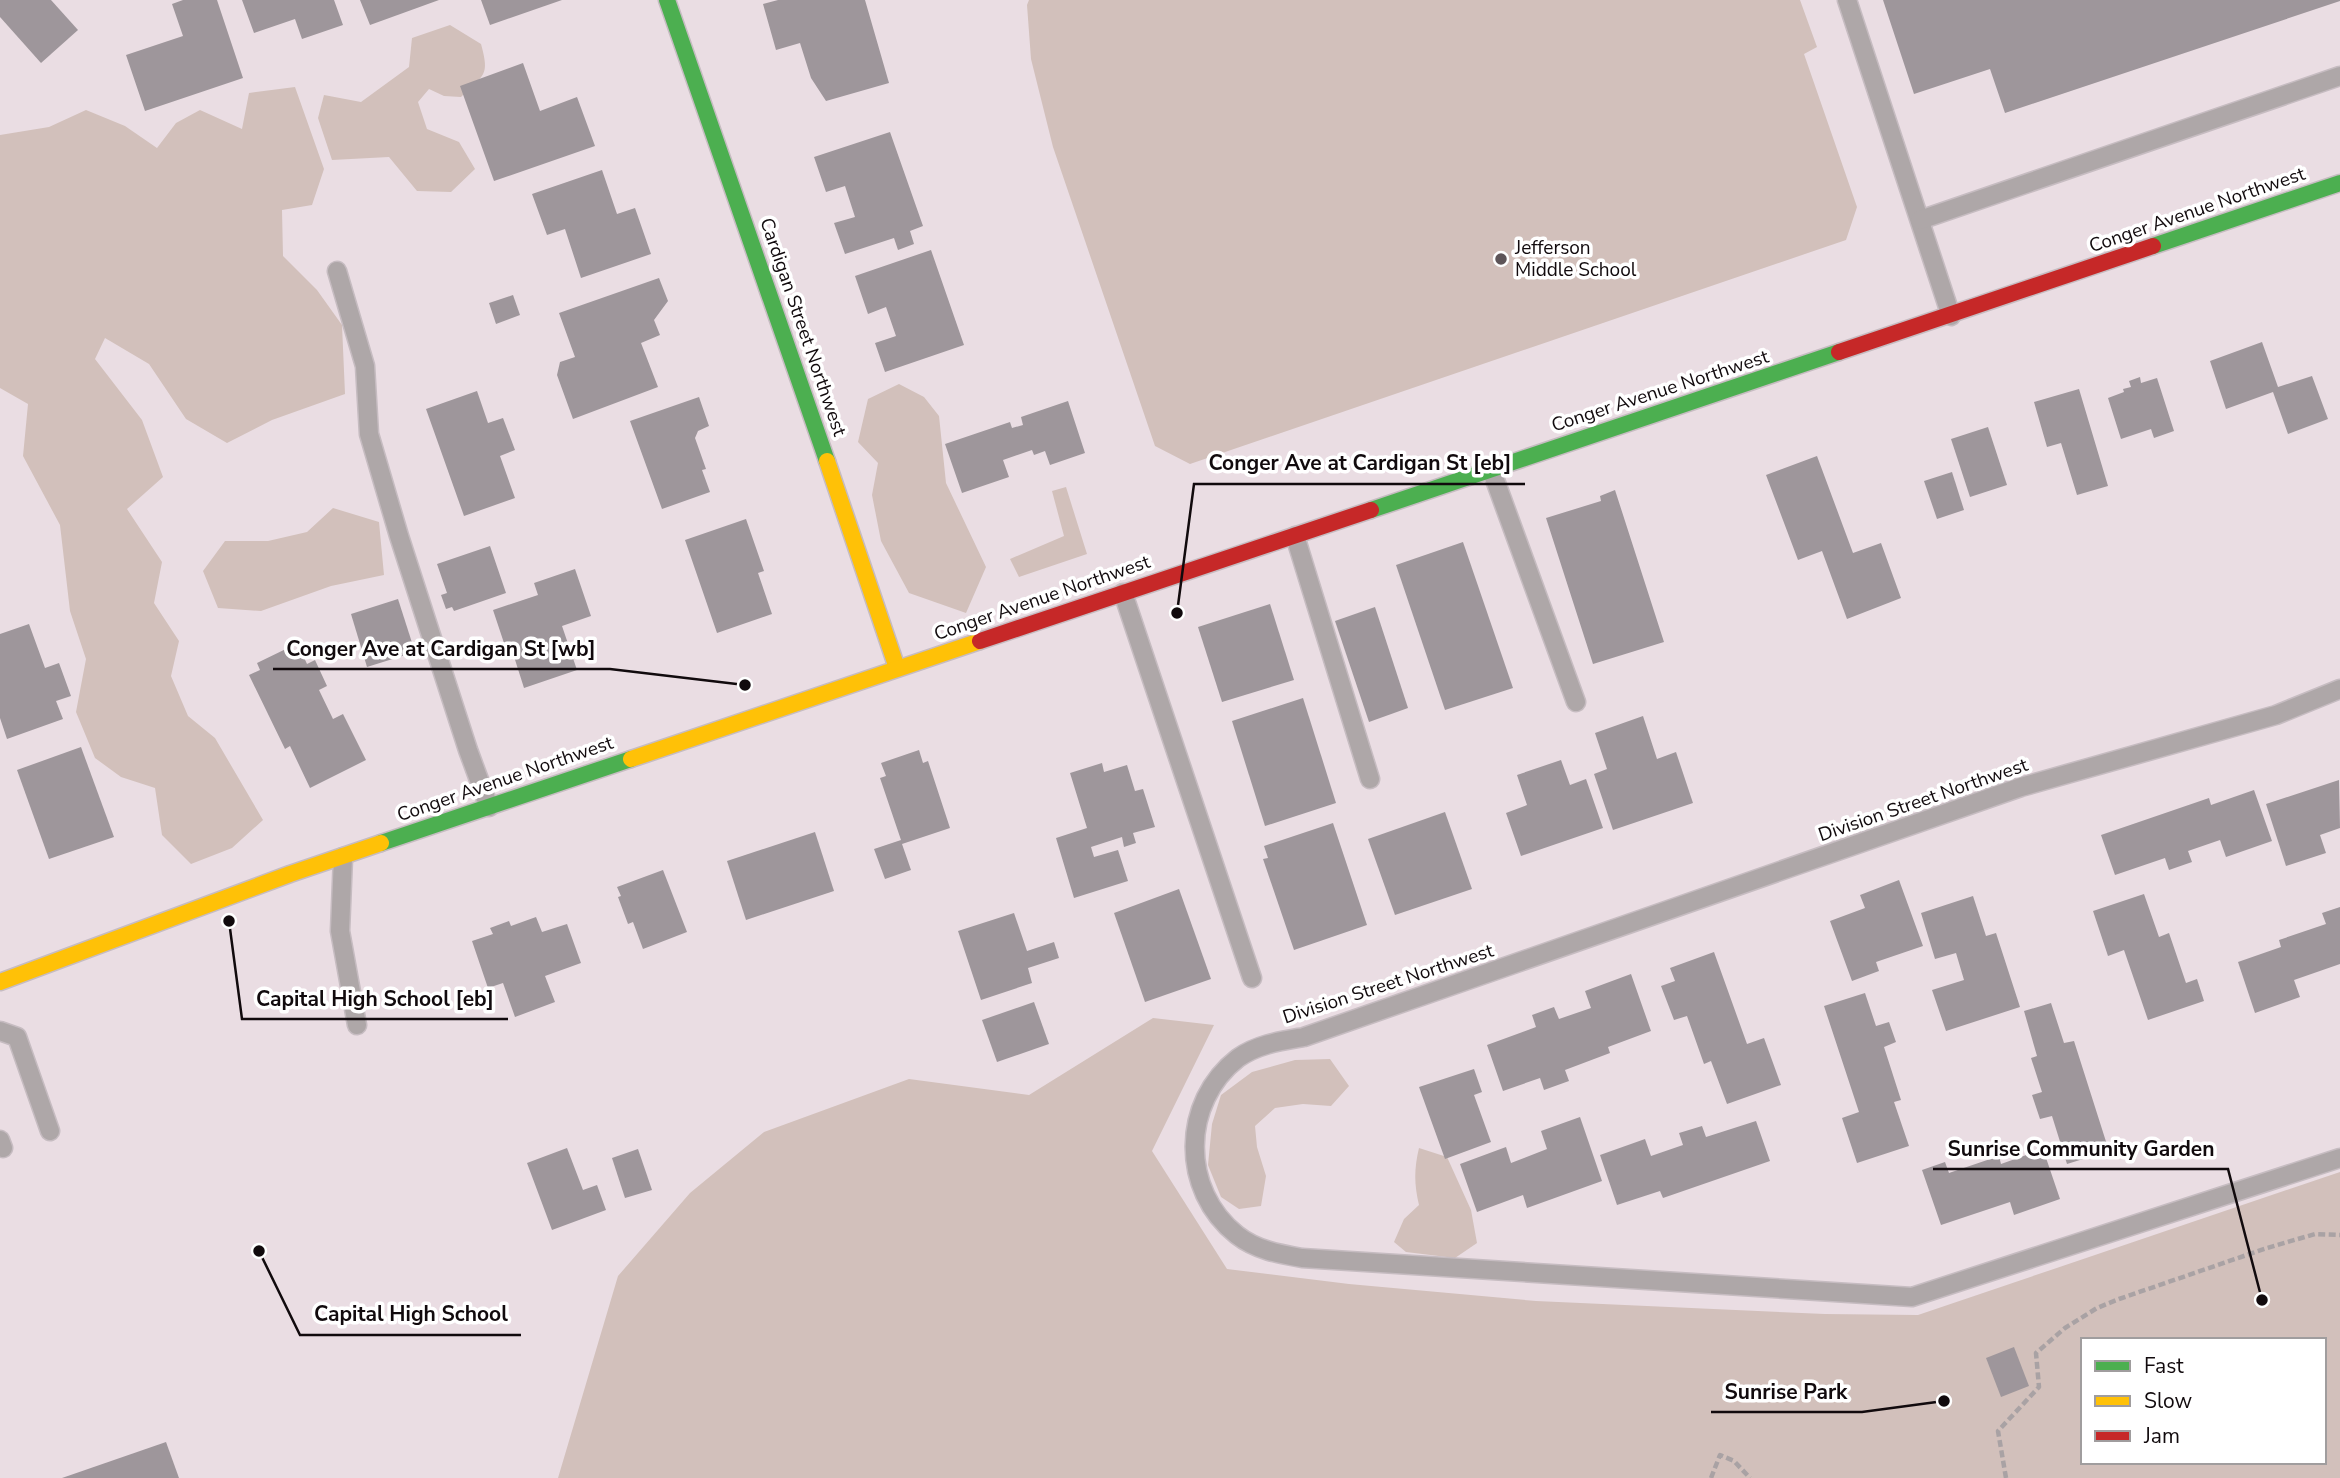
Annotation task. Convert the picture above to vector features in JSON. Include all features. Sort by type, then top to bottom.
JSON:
[{"type":"street","name":"Cardigan Street Northwest","points":[[667,0],[897,668]]},
{"type":"street","name":"Conger Avenue Northwest","points":[[0,982],[342,857],[2340,183]]},
{"type":"lane","points":[[1847,0],[1951,316]]},
{"type":"lane","points":[[1920,220],[2340,76]]},
{"type":"lane","points":[[337,271],[365,366],[369,434],[398,536],[489,807]]},
{"type":"lane","points":[[1491,469],[1576,702]]},
{"type":"lane","points":[[1295,536],[1370,779]]},
{"type":"lane","points":[[1123,593],[1252,978]]},
{"type":"lane","name":"Division Street Northwest","points":[[2340,689],[2276,715],[2021,787],[1304,1037],[1270,1042],[1239,1058],[1215,1082],[1199,1113],[1193,1147],[1198,1181],[1214,1212],[1238,1236],[1269,1252],[1303,1258],[1912,1297],[2340,1158]]},
{"type":"lane","points":[[342,857],[340,931],[356,1025]]},
{"type":"lane","points":[[0,1031],[17,1037],[50,1131]]},
{"type":"path","points":[[2006,1478],[1998,1431],[2039,1387],[2036,1353],[2065,1328],[2097,1308],[2178,1277],[2315,1234],[2340,1234]]},
{"type":"path","points":[[1711,1478],[1720,1455],[1734,1461],[1750,1478]]},
{"type":"shaded area","name":"Jefferson Middle School","points":[[1029,0],[1800,0],[1817,47],[1804,54],[1857,207],[1846,240],[1190,464],[1155,446],[1053,147],[1031,59],[1027,5]]},
{"type":"shaded area","points":[[450,25],[481,44],[485,63],[483,74],[461,97],[444,96],[429,89],[418,102],[427,129],[459,142],[475,169],[451,192],[417,191],[389,157],[332,160],[318,118],[324,95],[361,102],[409,67],[412,38]]},
{"type":"shaded area","points":[[295,87],[324,169],[312,205],[282,210],[283,256],[317,290],[342,325],[345,394],[272,420],[227,443],[186,419],[149,364],[105,338],[95,359],[142,420],[163,477],[127,509],[162,562],[154,603],[179,641],[171,676],[188,716],[215,738],[263,820],[232,848],[191,864],[162,835],[155,788],[121,777],[95,758],[76,712],[86,659],[70,611],[60,525],[23,456],[28,404],[0,388],[0,135],[49,127],[86,110],[125,126],[157,148],[176,123],[200,110],[242,129],[249,93]]},
{"type":"shaded area","points":[[899,384],[924,397],[939,416],[946,483],[986,567],[966,613],[909,593],[881,541],[872,495],[878,463],[858,442],[868,399]]},
{"type":"shaded area","points":[[1066,487],[1087,554],[1019,577],[1010,559],[1064,536],[1052,491]]},
{"type":"shaded area","points":[[333,508],[379,522],[384,575],[331,586],[261,611],[218,608],[203,571],[225,541],[268,541],[307,532]]},
{"type":"shaded area","points":[[1153,1018],[1214,1025],[1152,1151],[1227,1269],[1349,1284],[1536,1301],[1825,1314],[1918,1315],[2340,1172],[2340,1478],[558,1478],[618,1276],[690,1193],[764,1132],[909,1079],[1029,1095]]},
{"type":"shaded area","points":[[1330,1059],[1349,1086],[1331,1106],[1303,1104],[1275,1108],[1255,1126],[1257,1147],[1266,1176],[1261,1206],[1239,1209],[1221,1197],[1208,1165],[1212,1124],[1221,1095],[1252,1072],[1295,1060]]},
{"type":"shaded area","points":[[1419,1148],[1447,1157],[1471,1210],[1477,1243],[1455,1258],[1406,1252],[1394,1242],[1404,1219],[1419,1205],[1415,1176]]},
{"type":"building","points":[[0,0],[51,0],[78,30],[41,63],[0,17]]},
{"type":"building","points":[[183,0],[217,0],[243,78],[145,111],[126,55],[183,36],[172,4]]},
{"type":"building","points":[[242,0],[334,0],[343,25],[302,39],[295,19],[254,33]]},
{"type":"building","points":[[360,0],[439,0],[370,25]]},
{"type":"building","points":[[481,0],[562,0],[490,25]]},
{"type":"building","points":[[778,0],[865,0],[889,83],[826,101],[811,78],[800,43],[776,50],[763,4]]},
{"type":"building","points":[[1883,0],[2340,1],[2005,113],[1990,69],[1914,94]]},
{"type":"building","points":[[523,63],[540,111],[577,97],[595,146],[494,181],[460,86]]},
{"type":"building","points":[[890,132],[923,226],[910,231],[914,244],[898,250],[894,238],[845,254],[834,223],[855,217],[845,186],[826,192],[814,157]]},
{"type":"building","points":[[602,170],[617,214],[635,208],[651,254],[581,278],[565,229],[547,235],[532,194]]},
{"type":"building","points":[[931,250],[964,345],[885,372],[875,343],[896,336],[886,307],[868,314],[855,276]]},
{"type":"building","points":[[659,278],[668,301],[654,320],[660,335],[641,343],[658,387],[573,419],[557,375],[560,362],[575,357],[559,313]]},
{"type":"building","points":[[513,295],[520,315],[496,324],[489,303]]},
{"type":"building","points":[[2262,342],[2278,387],[2312,376],[2328,419],[2288,434],[2273,392],[2226,409],[2210,361]]},
{"type":"building","points":[[2140,377],[2141,383],[2157,378],[2174,431],[2154,438],[2151,429],[2121,439],[2108,398],[2124,392],[2123,389],[2131,387],[2129,381]]},
{"type":"building","points":[[2079,389],[2108,486],[2077,495],[2061,443],[2047,447],[2034,402]]},
{"type":"building","points":[[477,391],[488,423],[503,418],[515,450],[500,456],[515,498],[464,516],[426,409]]},
{"type":"building","points":[[699,397],[709,426],[698,431],[695,438],[706,469],[702,470],[710,492],[662,509],[630,421]]},
{"type":"building","points":[[1068,401],[1085,453],[1050,465],[1045,451],[1034,455],[1032,450],[1003,460],[1009,477],[962,493],[945,444],[1010,422],[1012,428],[1023,425],[1021,417]]},
{"type":"building","points":[[1988,427],[2007,485],[1970,497],[1951,439]]},
{"type":"building","points":[[1817,456],[1853,553],[1881,543],[1901,598],[1847,619],[1822,551],[1798,560],[1766,475]]},
{"type":"building","points":[[1952,472],[1964,510],[1937,519],[1924,481]]},
{"type":"building","points":[[1615,490],[1664,642],[1593,664],[1546,518],[1601,501],[1600,496]]},
{"type":"building","points":[[746,519],[764,571],[758,573],[772,614],[717,633],[685,540]]},
{"type":"building","points":[[1463,542],[1513,688],[1445,710],[1396,565]]},
{"type":"building","points":[[490,546],[506,593],[454,611],[452,607],[446,609],[441,595],[447,593],[437,564]]},
{"type":"building","points":[[575,569],[591,616],[562,626],[577,670],[524,688],[510,644],[505,646],[493,610],[538,595],[534,583]]},
{"type":"building","points":[[398,599],[415,652],[367,667],[351,614]]},
{"type":"building","points":[[1270,604],[1294,680],[1222,702],[1198,627]]},
{"type":"building","points":[[1375,607],[1408,708],[1369,722],[1335,621]]},
{"type":"building","points":[[29,624],[45,668],[59,663],[71,696],[56,701],[63,719],[7,739],[0,718],[0,634]]},
{"type":"building","points":[[292,646],[296,653],[301,651],[307,664],[315,660],[327,686],[319,690],[333,719],[343,714],[366,760],[310,788],[290,746],[285,749],[249,675],[260,670],[257,663]]},
{"type":"building","points":[[1303,698],[1336,803],[1265,826],[1232,721]]},
{"type":"building","points":[[1643,716],[1657,759],[1676,752],[1693,803],[1613,830],[1594,774],[1607,769],[1595,733]]},
{"type":"building","points":[[81,747],[114,837],[49,859],[17,770]]},
{"type":"building","points":[[919,750],[923,763],[928,761],[950,828],[902,844],[911,870],[885,879],[874,849],[901,840],[880,778],[886,776],[881,763]]},
{"type":"building","points":[[1561,760],[1570,785],[1586,779],[1603,828],[1521,856],[1506,813],[1527,805],[1517,775]]},
{"type":"building","points":[[1102,763],[1104,772],[1127,765],[1135,791],[1143,789],[1155,827],[1133,833],[1136,843],[1124,847],[1122,837],[1091,847],[1094,857],[1118,850],[1128,881],[1074,898],[1056,838],[1087,828],[1070,773]]},
{"type":"building","points":[[2339,780],[2340,828],[2320,835],[2326,853],[2286,866],[2266,804]]},
{"type":"building","points":[[2254,790],[2272,841],[2226,857],[2220,840],[2188,851],[2192,862],[2169,870],[2165,858],[2115,875],[2101,835],[2209,798],[2211,805]]},
{"type":"building","points":[[1445,812],[1472,889],[1395,915],[1368,839]]},
{"type":"building","points":[[1333,823],[1367,925],[1294,950],[1263,859],[1268,858],[1264,846]]},
{"type":"building","points":[[815,832],[834,891],[746,920],[727,861]]},
{"type":"building","points":[[663,870],[687,932],[643,949],[633,922],[628,924],[617,887]]},
{"type":"building","points":[[1899,880],[1923,946],[1876,962],[1879,971],[1852,981],[1830,921],[1865,908],[1860,895]]},
{"type":"building","points":[[1179,889],[1211,979],[1145,1002],[1114,913]]},
{"type":"building","points":[[2144,894],[2159,937],[2169,933],[2186,983],[2197,979],[2204,1001],[2148,1020],[2124,950],[2108,956],[2093,911]]},
{"type":"building","points":[[1973,896],[1986,936],[1996,933],[2020,1007],[1946,1031],[1932,990],[1964,980],[1956,953],[1935,959],[1921,913]]},
{"type":"building","points":[[2340,907],[2340,964],[2294,980],[2300,997],[2255,1013],[2238,962],[2281,947],[2279,940],[2326,924],[2322,913]]},
{"type":"building","points":[[1014,913],[1027,951],[1054,942],[1059,958],[1028,968],[1032,983],[981,1000],[958,931]]},
{"type":"building","points":[[536,917],[542,932],[567,924],[581,963],[545,976],[555,1002],[515,1017],[503,983],[488,988],[472,941],[493,934],[490,928],[509,921],[511,926]]},
{"type":"building","points":[[1714,952],[1747,1044],[1764,1038],[1781,1085],[1727,1104],[1711,1061],[1704,1064],[1687,1016],[1674,1020],[1661,986],[1675,981],[1670,968]]},
{"type":"building","points":[[1631,974],[1651,1031],[1608,1047],[1610,1053],[1565,1070],[1569,1081],[1544,1090],[1540,1078],[1503,1091],[1487,1045],[1536,1027],[1532,1015],[1554,1007],[1559,1019],[1591,1008],[1585,991]]},
{"type":"building","points":[[1865,993],[1876,1026],[1889,1022],[1896,1042],[1884,1047],[1901,1100],[1894,1102],[1909,1146],[1857,1163],[1842,1118],[1859,1112],[1824,1006]]},
{"type":"building","points":[[1034,1002],[1049,1044],[997,1062],[982,1020]]},
{"type":"building","points":[[2051,1003],[2064,1043],[2074,1041],[2109,1151],[2067,1164],[2052,1116],[2040,1119],[2032,1095],[2042,1092],[2031,1058],[2037,1056],[2024,1011]]},
{"type":"building","points":[[1474,1069],[1482,1092],[1474,1095],[1491,1142],[1445,1159],[1419,1087]]},
{"type":"building","points":[[1580,1117],[1602,1181],[1527,1208],[1523,1195],[1477,1212],[1460,1164],[1506,1147],[1511,1163],[1547,1149],[1541,1131]]},
{"type":"building","points":[[1756,1121],[1770,1161],[1663,1198],[1660,1191],[1617,1205],[1600,1155],[1645,1139],[1651,1156],[1683,1145],[1679,1133],[1702,1126],[1706,1137]]},
{"type":"building","points":[[567,1148],[583,1190],[597,1185],[606,1210],[552,1230],[527,1163]]},
{"type":"building","points":[[638,1149],[652,1190],[625,1198],[612,1158]]},
{"type":"building","points":[[2043,1149],[2060,1199],[2014,1215],[2010,1202],[1941,1225],[1922,1170],[1945,1162],[1949,1173],[1999,1156],[2001,1164]]},
{"type":"building","points":[[2014,1347],[2029,1386],[2001,1397],[1986,1358]]},
{"type":"building","points":[[166,1442],[179,1478],[62,1478]]},
{"type":"traffic: fast","points":[[667,0],[827,461]]},
{"type":"traffic: fast","points":[[2153,246],[2340,183]]},
{"type":"traffic: fast","points":[[1371,510],[1839,352]]},
{"type":"traffic: fast","points":[[381,843],[631,759]]},
{"type":"traffic: slow","points":[[827,461],[897,668]]},
{"type":"traffic: slow","points":[[631,759],[980,641]]},
{"type":"traffic: slow","points":[[0,982],[381,843]]},
{"type":"traffic: jam","points":[[1839,352],[2153,246]]},
{"type":"traffic: jam","points":[[980,641],[1371,510]]},
{"type":"place","name":"Jefferson Middle School","points":[[1501,259]]},
{"type":"place","name":"Conger Ave at Cardigan St [eb]","points":[[1177,613]]},
{"type":"place","name":"Conger Ave at Cardigan St [wb]","points":[[745,685]]},
{"type":"place","name":"Capital High School [eb]","points":[[229,921]]},
{"type":"place","name":"Capital High School","points":[[259,1251]]},
{"type":"place","name":"Sunrise Community Garden","points":[[2262,1300]]},
{"type":"place","name":"Sunrise Park","points":[[1944,1401]]}]
